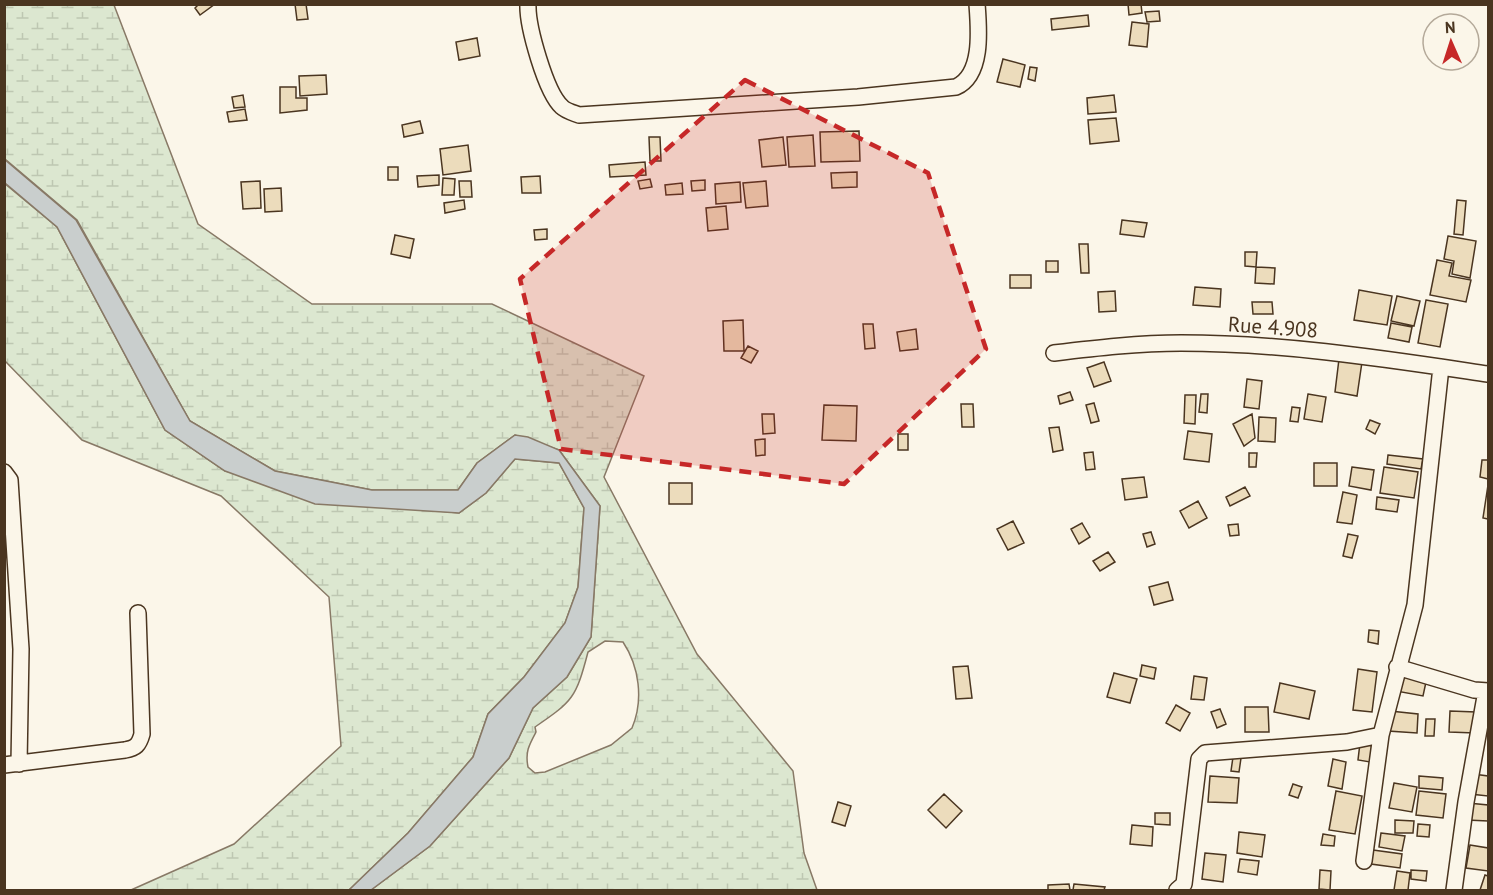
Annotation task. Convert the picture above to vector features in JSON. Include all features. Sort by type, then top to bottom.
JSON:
[{"type":"street","points":[[528,4],[536,51],[554,97],[562,108],[579,115],[858,97],[956,87],[967,82],[973,72],[978,4]]},
{"type":"street","name":"Rue 4.908","points":[[1054,353],[1180,343],[1255,345],[1393,358],[1488,374]]},
{"type":"street","points":[[1364,861],[1381,735],[1415,605],[1441,367]]},
{"type":"street","points":[[4,471],[10,480],[21,649],[12,764],[125,750],[134,748],[140,743],[142,734],[138,613]]},
{"type":"street","points":[[1397,667],[1487,691],[1466,802],[1455,891]]},
{"type":"street","points":[[1177,891],[1184,884],[1199,759],[1205,753],[1347,742],[1381,735]]},
{"type":"highlighted area","points":[[745,80],[928,173],[986,349],[844,484],[561,449],[520,279]]},
{"type":"green space","points":[[5,5],[114,5],[198,224],[312,304],[492,304],[644,376],[604,477],[697,654],[793,771],[804,853],[817,890],[371,890],[430,846],[509,758],[533,708],[567,677],[591,637],[600,506],[559,450],[515,435],[477,463],[458,490],[372,490],[275,471],[190,421],[77,220],[5,159]],"holes":[[[605,641],[623,642],[633,662],[638,684],[638,706],[632,728],[611,745],[545,772],[535,773],[528,767],[527,757],[536,732],[535,727],[558,711],[571,697],[580,679],[588,652]]]},
{"type":"green space","points":[[4,183],[57,227],[165,430],[225,471],[419,509],[459,513],[486,493],[515,459],[559,463],[584,508],[578,587],[565,623],[524,677],[488,714],[473,757],[408,833],[349,890],[131,890],[234,844],[341,746],[329,597],[221,496],[82,440],[5,361]]},
{"type":"shaded area","points":[[4,159],[76,220],[190,421],[275,471],[372,490],[458,490],[477,463],[515,435],[528,437],[559,450],[600,506],[591,637],[567,677],[533,708],[509,758],[430,846],[371,890],[349,890],[408,833],[473,757],[488,714],[524,677],[565,623],[578,587],[584,508],[559,463],[515,459],[486,493],[459,513],[315,504],[225,471],[165,430],[57,227],[5,183]]},
{"type":"building","points":[[199,4],[215,4],[200,15],[195,8]]},
{"type":"building","points":[[295,4],[306,4],[308,19],[297,20]]},
{"type":"building","points":[[1128,4],[1141,4],[1142,13],[1129,15]]},
{"type":"building","points":[[1159,11],[1160,21],[1147,22],[1145,12]]},
{"type":"building","points":[[1088,15],[1089,26],[1052,30],[1051,19]]},
{"type":"building","points":[[1132,22],[1149,24],[1147,47],[1129,45]]},
{"type":"building","points":[[477,38],[480,56],[459,60],[456,42]]},
{"type":"building","points":[[1003,59],[1025,65],[1020,87],[997,82]]},
{"type":"building","points":[[1030,67],[1037,68],[1035,81],[1028,79]]},
{"type":"building","points":[[326,75],[327,94],[300,96],[299,76]]},
{"type":"building","points":[[280,87],[296,87],[296,98],[307,98],[307,110],[280,113]]},
{"type":"building","points":[[243,95],[245,107],[234,108],[232,97]]},
{"type":"building","points":[[1114,95],[1116,112],[1088,114],[1087,98]]},
{"type":"building","points":[[245,109],[247,120],[229,122],[227,112]]},
{"type":"building","points":[[1116,118],[1119,141],[1090,144],[1088,120]]},
{"type":"building","points":[[420,121],[423,133],[404,137],[402,125]]},
{"type":"building","points":[[859,131],[860,161],[821,162],[820,132]]},
{"type":"building","points":[[813,135],[815,166],[789,167],[787,137]]},
{"type":"building","points":[[649,137],[660,137],[661,161],[650,161]]},
{"type":"building","points":[[783,137],[786,165],[762,167],[759,140]]},
{"type":"building","points":[[468,145],[471,171],[443,175],[440,149]]},
{"type":"building","points":[[645,162],[646,175],[610,177],[609,165]]},
{"type":"building","points":[[388,167],[398,167],[398,180],[388,180]]},
{"type":"building","points":[[857,172],[857,187],[832,188],[831,173]]},
{"type":"building","points":[[439,175],[439,185],[418,187],[417,176]]},
{"type":"building","points":[[540,176],[541,193],[522,193],[521,177]]},
{"type":"building","points":[[443,178],[455,179],[454,195],[442,195]]},
{"type":"building","points":[[650,179],[652,187],[640,189],[638,181]]},
{"type":"building","points":[[705,180],[705,190],[692,191],[691,181]]},
{"type":"building","points":[[260,181],[261,208],[243,209],[241,182]]},
{"type":"building","points":[[459,181],[471,181],[472,197],[460,197]]},
{"type":"building","points":[[766,181],[768,206],[746,208],[743,183]]},
{"type":"building","points":[[740,182],[741,202],[716,204],[715,184]]},
{"type":"building","points":[[682,183],[683,194],[666,195],[665,185]]},
{"type":"building","points":[[281,188],[282,211],[265,212],[264,189]]},
{"type":"building","points":[[464,200],[465,209],[445,213],[444,203]]},
{"type":"building","points":[[1457,200],[1466,201],[1463,235],[1454,234]]},
{"type":"building","points":[[726,206],[728,229],[708,231],[706,208]]},
{"type":"building","points":[[1122,220],[1147,223],[1144,237],[1120,234]]},
{"type":"building","points":[[547,229],[547,239],[535,240],[534,230]]},
{"type":"building","points":[[395,235],[414,239],[410,258],[391,254]]},
{"type":"building","points":[[1448,236],[1476,241],[1470,278],[1452,274],[1454,261],[1444,259]]},
{"type":"building","points":[[1079,244],[1088,244],[1089,273],[1081,273]]},
{"type":"building","points":[[1245,252],[1257,252],[1256,267],[1245,266]]},
{"type":"building","points":[[1437,260],[1452,263],[1449,276],[1471,280],[1466,302],[1430,295]]},
{"type":"building","points":[[1046,261],[1058,261],[1058,272],[1046,272]]},
{"type":"building","points":[[1256,267],[1275,268],[1274,284],[1255,283]]},
{"type":"building","points":[[1010,275],[1031,275],[1031,288],[1010,288]]},
{"type":"building","points":[[1195,287],[1221,289],[1220,307],[1193,305]]},
{"type":"building","points":[[1359,290],[1392,296],[1387,325],[1354,320]]},
{"type":"building","points":[[1115,291],[1116,311],[1099,312],[1098,292]]},
{"type":"building","points":[[1397,296],[1420,301],[1414,326],[1391,321]]},
{"type":"building","points":[[1426,300],[1448,304],[1440,347],[1418,343]]},
{"type":"building","points":[[1252,302],[1272,302],[1273,314],[1253,314]]},
{"type":"building","points":[[743,320],[744,351],[724,351],[723,321]]},
{"type":"building","points":[[1391,323],[1412,327],[1409,342],[1388,338]]},
{"type":"building","points":[[863,324],[873,324],[875,348],[865,349]]},
{"type":"building","points":[[916,329],[918,349],[900,351],[897,332]]},
{"type":"building","points":[[748,346],[758,351],[751,363],[741,358]]},
{"type":"building","points":[[1339,359],[1362,362],[1357,396],[1335,392]]},
{"type":"building","points":[[1104,362],[1111,381],[1094,387],[1087,368]]},
{"type":"building","points":[[1247,379],[1262,381],[1259,409],[1244,407]]},
{"type":"building","points":[[1070,392],[1073,400],[1060,404],[1058,396]]},
{"type":"building","points":[[1201,394],[1208,394],[1207,413],[1199,412]]},
{"type":"building","points":[[1308,394],[1326,397],[1322,422],[1304,419]]},
{"type":"building","points":[[1185,395],[1196,395],[1195,424],[1184,423]]},
{"type":"building","points":[[1094,403],[1099,421],[1091,423],[1086,405]]},
{"type":"building","points":[[961,404],[973,404],[974,427],[962,427]]},
{"type":"building","points":[[824,405],[857,406],[856,441],[822,440]]},
{"type":"building","points":[[1292,407],[1300,408],[1298,422],[1290,421]]},
{"type":"building","points":[[762,414],[774,414],[775,433],[763,434]]},
{"type":"building","points":[[1252,414],[1255,438],[1244,446],[1233,424]]},
{"type":"building","points":[[1259,417],[1276,418],[1275,442],[1258,441]]},
{"type":"building","points":[[1370,420],[1380,424],[1375,434],[1366,429]]},
{"type":"building","points":[[1059,427],[1063,450],[1053,452],[1049,428]]},
{"type":"building","points":[[1188,431],[1212,434],[1209,462],[1184,459]]},
{"type":"building","points":[[898,434],[908,434],[908,450],[898,450]]},
{"type":"building","points":[[765,439],[765,455],[756,456],[755,440]]},
{"type":"building","points":[[1093,452],[1095,469],[1086,470],[1084,453]]},
{"type":"building","points":[[1249,453],[1257,453],[1256,467],[1249,467]]},
{"type":"building","points":[[1388,455],[1423,459],[1421,469],[1387,464]]},
{"type":"building","points":[[1482,460],[1488,460],[1488,479],[1480,477]]},
{"type":"building","points":[[1314,463],[1337,463],[1337,486],[1314,486]]},
{"type":"building","points":[[1352,467],[1374,470],[1371,490],[1349,486]]},
{"type":"building","points":[[1384,467],[1418,472],[1414,498],[1380,493]]},
{"type":"building","points":[[1144,477],[1147,497],[1125,500],[1122,479]]},
{"type":"building","points":[[669,483],[692,483],[692,504],[669,504]]},
{"type":"building","points":[[1488,485],[1488,519],[1483,518]]},
{"type":"building","points":[[1245,487],[1250,496],[1230,506],[1226,497]]},
{"type":"building","points":[[1343,492],[1357,495],[1352,524],[1337,522]]},
{"type":"building","points":[[1377,497],[1399,500],[1397,512],[1376,509]]},
{"type":"building","points":[[1198,501],[1207,518],[1189,528],[1180,511]]},
{"type":"building","points":[[1013,521],[1024,543],[1008,550],[997,529]]},
{"type":"building","points":[[1082,523],[1090,537],[1079,544],[1071,529]]},
{"type":"building","points":[[1238,524],[1239,535],[1230,536],[1228,525]]},
{"type":"building","points":[[1151,532],[1155,544],[1147,547],[1143,534]]},
{"type":"building","points":[[1348,534],[1358,536],[1352,558],[1343,556]]},
{"type":"building","points":[[1108,552],[1115,562],[1100,571],[1093,561]]},
{"type":"building","points":[[1168,582],[1173,600],[1154,605],[1149,587]]},
{"type":"building","points":[[1369,630],[1379,631],[1378,644],[1368,642]]},
{"type":"building","points":[[1142,665],[1156,668],[1154,679],[1140,676]]},
{"type":"building","points":[[968,666],[972,698],[956,699],[953,667]]},
{"type":"building","points":[[1358,669],[1377,672],[1372,712],[1353,710]]},
{"type":"building","points":[[1114,673],[1137,679],[1130,703],[1107,697]]},
{"type":"building","points":[[1194,676],[1207,678],[1204,700],[1191,699]]},
{"type":"building","points":[[1399,676],[1426,682],[1423,696],[1396,691]]},
{"type":"building","points":[[1280,683],[1315,691],[1309,719],[1274,712]]},
{"type":"building","points":[[1176,705],[1190,713],[1180,731],[1166,723]]},
{"type":"building","points":[[1245,707],[1268,707],[1269,732],[1245,732]]},
{"type":"building","points":[[1220,709],[1226,724],[1217,728],[1211,712]]},
{"type":"building","points":[[1390,711],[1418,714],[1417,733],[1388,731]]},
{"type":"building","points":[[1450,711],[1476,712],[1475,733],[1449,732]]},
{"type":"building","points":[[1426,719],[1435,719],[1434,736],[1425,736]]},
{"type":"building","points":[[1360,743],[1372,745],[1370,762],[1358,760]]},
{"type":"building","points":[[1233,757],[1241,758],[1239,772],[1231,771]]},
{"type":"building","points":[[1333,759],[1346,762],[1342,789],[1328,786]]},
{"type":"building","points":[[1473,774],[1488,776],[1488,796],[1470,794]]},
{"type":"building","points":[[1210,776],[1239,778],[1237,803],[1208,802]]},
{"type":"building","points":[[1419,776],[1443,778],[1442,790],[1419,788]]},
{"type":"building","points":[[1394,783],[1417,787],[1412,812],[1389,808]]},
{"type":"building","points":[[1293,784],[1302,787],[1298,798],[1289,795]]},
{"type":"building","points":[[1336,791],[1362,796],[1355,834],[1329,830]]},
{"type":"building","points":[[1419,791],[1446,794],[1443,818],[1416,815]]},
{"type":"building","points":[[944,794],[962,811],[946,828],[928,810]]},
{"type":"building","points":[[838,802],[851,806],[845,826],[832,822]]},
{"type":"building","points":[[1468,803],[1488,805],[1488,821],[1467,820]]},
{"type":"building","points":[[1155,813],[1170,813],[1170,825],[1155,824]]},
{"type":"building","points":[[1395,820],[1414,821],[1413,833],[1395,833]]},
{"type":"building","points":[[1418,824],[1430,825],[1429,837],[1417,836]]},
{"type":"building","points":[[1132,825],[1153,827],[1152,846],[1130,844]]},
{"type":"building","points":[[1239,832],[1265,835],[1262,857],[1237,853]]},
{"type":"building","points":[[1381,833],[1405,836],[1402,851],[1379,847]]},
{"type":"building","points":[[1323,834],[1335,836],[1334,846],[1321,845]]},
{"type":"building","points":[[1470,845],[1488,848],[1488,871],[1466,868]]},
{"type":"building","points":[[1373,850],[1402,854],[1400,868],[1371,864]]},
{"type":"building","points":[[1205,853],[1226,855],[1223,882],[1202,879]]},
{"type":"building","points":[[1240,859],[1259,861],[1257,875],[1238,872]]},
{"type":"building","points":[[1320,870],[1331,871],[1330,890],[1319,889]]},
{"type":"building","points":[[1411,870],[1427,871],[1426,881],[1411,879]]},
{"type":"building","points":[[1397,871],[1410,873],[1408,890],[1394,890]]},
{"type":"building","points":[[1485,875],[1488,876],[1488,890],[1480,890]]},
{"type":"building","points":[[1069,884],[1070,890],[1048,890],[1048,885]]},
{"type":"building","points":[[1074,884],[1105,887],[1104,890],[1073,890]]}]
